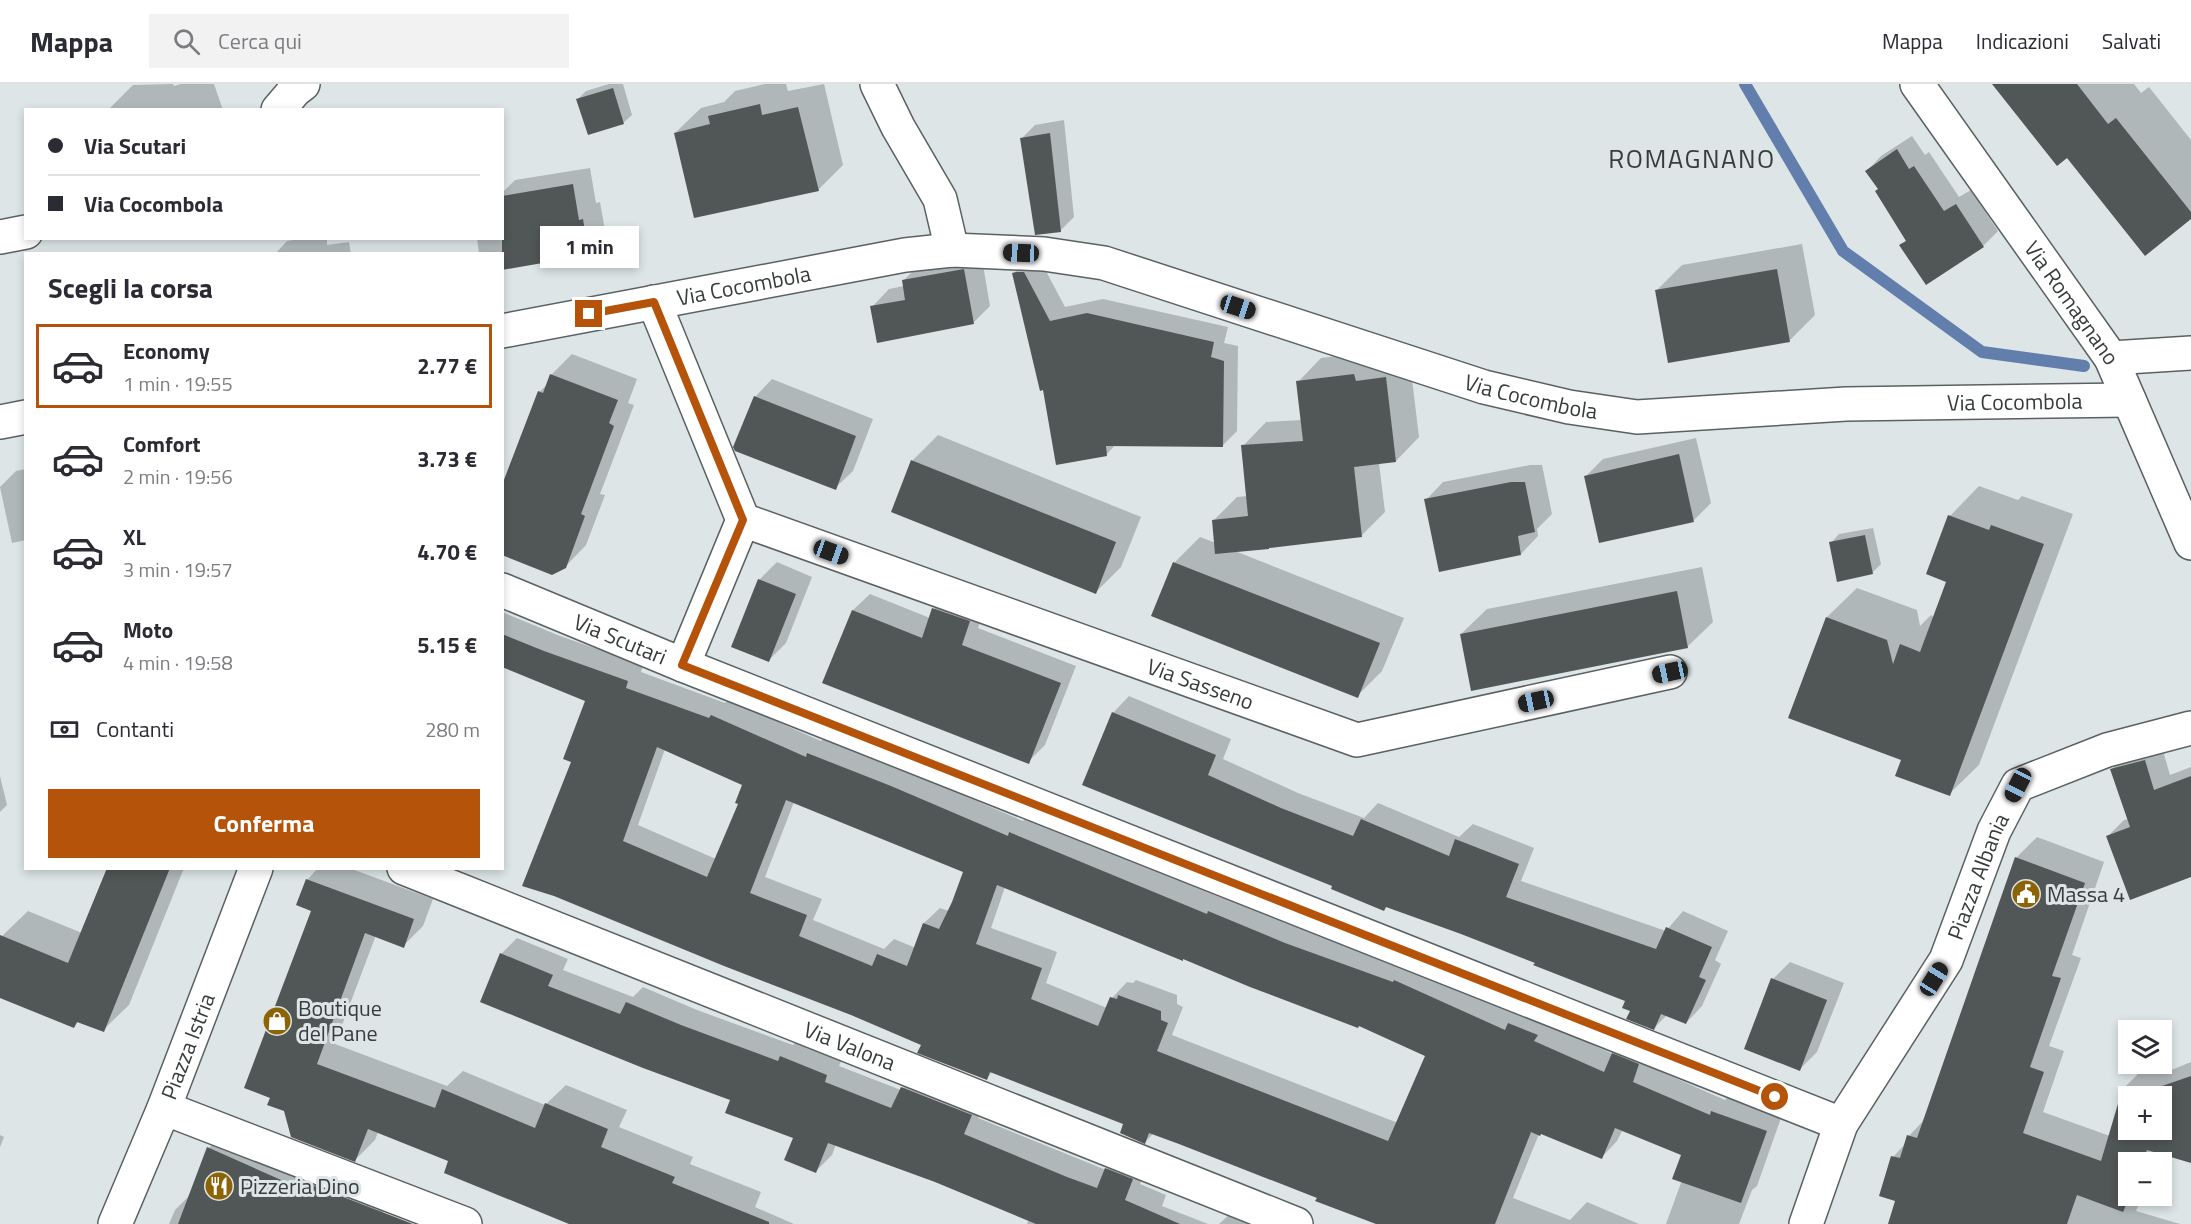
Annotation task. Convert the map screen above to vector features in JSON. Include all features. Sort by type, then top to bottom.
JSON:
[{"type":"street","points":[[877,84],[898,127],[940,199],[952,250]]},
{"type":"street","name":"Via Romagnano","points":[[1917,84],[2111,358],[2191,543]]},
{"type":"street","points":[[0,237],[24,232]]},
{"type":"street","name":"Via Cocombola","points":[[504,331],[905,255],[952,250],[1044,254],[1104,263],[1484,387],[1569,407],[1637,417],[1846,404],[2129,400]]},
{"type":"street","points":[[654,302],[743,520],[682,665]]},
{"type":"street","points":[[2111,358],[2191,353]]},
{"type":"street","points":[[0,422],[24,417]]},
{"type":"street","name":"Via Sasseno","points":[[743,520],[1357,740],[1670,672]]},
{"type":"street","name":"Via Scutari","points":[[504,591],[682,665],[1842,1124]]},
{"type":"street","name":"Piazza Albania","points":[[1812,1222],[1842,1124],[1946,960],[1994,831],[2018,785],[2107,750],[2191,728]]},
{"type":"street","name":"Piazza Istria","points":[[115,1224],[164,1108],[255,870]]},
{"type":"street","name":"Via Valona","points":[[409,870],[1296,1224]]},
{"type":"street","points":[[164,1108],[465,1224]]},
{"type":"building","points":[[1992,84],[2077,84],[2108,124],[2116,118],[2191,212],[2191,219],[2145,256],[2067,158],[2057,166]]},
{"type":"building","points":[[613,88],[624,124],[588,135],[576,99]]},
{"type":"building","points":[[760,104],[762,115],[798,107],[819,191],[694,218],[674,133],[710,124],[708,116]]},
{"type":"building","points":[[1050,133],[1061,232],[1035,235],[1020,138]]},
{"type":"building","points":[[1897,149],[1909,169],[1914,166],[1944,211],[1956,204],[1984,247],[1926,285],[1899,245],[1906,241],[1875,191],[1878,189],[1865,171]]},
{"type":"building","points":[[573,184],[579,220],[583,219],[589,255],[504,270],[502,240],[504,240],[504,196]]},
{"type":"building","points":[[964,269],[974,324],[877,343],[870,306],[905,300],[902,280]]},
{"type":"building","points":[[1777,269],[1790,342],[1668,363],[1655,290]]},
{"type":"building","points":[[1024,272],[1050,321],[1087,313],[1214,342],[1211,357],[1224,361],[1223,447],[1106,446],[1107,456],[1056,465],[1043,390],[1040,391],[1012,273]]},
{"type":"building","points":[[550,374],[618,400],[609,423],[614,426],[581,514],[585,516],[566,568],[552,575],[504,556],[504,480],[538,391],[543,393]]},
{"type":"building","points":[[1354,374],[1356,381],[1386,377],[1396,462],[1354,467],[1362,537],[1215,554],[1212,520],[1248,516],[1241,445],[1303,441],[1296,381]]},
{"type":"building","points":[[754,396],[856,436],[836,490],[735,451],[733,447]]},
{"type":"building","points":[[1679,454],[1694,522],[1599,543],[1584,476]]},
{"type":"building","points":[[911,460],[1116,542],[1096,594],[891,512]]},
{"type":"building","points":[[1511,482],[1525,482],[1535,532],[1518,536],[1521,555],[1439,572],[1424,499]]},
{"type":"building","points":[[1948,515],[1989,530],[1991,525],[2044,544],[1950,796],[1895,776],[1901,760],[1788,718],[1826,617],[1887,640],[1893,664],[1900,644],[1920,652],[1946,582],[1926,574]]},
{"type":"building","points":[[1865,535],[1873,574],[1837,582],[1829,542]]},
{"type":"building","points":[[1173,562],[1380,643],[1358,698],[1151,616]]},
{"type":"building","points":[[758,579],[796,594],[769,662],[731,647]]},
{"type":"building","points":[[1677,591],[1688,648],[1471,691],[1460,634]]},
{"type":"building","points":[[932,608],[970,621],[962,645],[1061,683],[1029,764],[822,683],[852,610],[922,638]]},
{"type":"building","points":[[504,635],[628,681],[626,688],[709,718],[711,715],[806,757],[807,753],[1008,836],[1009,832],[1207,914],[1208,911],[1285,943],[1393,982],[1394,980],[1505,1030],[1508,1023],[1538,1035],[1534,1041],[1604,1072],[1612,1053],[1639,1064],[1633,1082],[1710,1115],[1711,1111],[1767,1131],[1741,1203],[1672,1179],[1681,1155],[1615,1128],[1602,1159],[1531,1132],[1495,1224],[1376,1224],[1315,1201],[1317,1198],[1149,1133],[1145,1144],[1120,1133],[1123,1124],[990,1072],[987,1080],[917,1053],[921,1045],[851,1015],[554,896],[522,886],[571,762],[563,759],[585,701],[504,668]],"holes":[[[657,747],[742,785],[735,803],[738,804],[707,877],[623,841]],[[786,800],[963,872],[939,929],[923,923],[907,966],[877,954],[872,966],[799,936],[807,915],[750,893]],[[997,885],[1183,961],[1183,959],[1358,1028],[1359,1026],[1425,1056],[1388,1141],[1157,1051],[1168,1023],[1161,1020],[1161,1011],[1118,995],[1117,999],[1110,997],[1098,1026],[1031,999],[1042,968],[976,944]]]},
{"type":"building","points":[[1112,712],[1216,755],[1208,775],[1281,808],[1353,836],[1361,819],[1449,856],[1455,839],[1519,864],[1506,897],[1656,949],[1666,927],[1712,947],[1699,977],[1706,980],[1686,1024],[1661,1014],[1654,1030],[1626,1019],[1630,1011],[1622,1008],[1625,1001],[1461,934],[1386,907],[1384,911],[1331,889],[1332,886],[1082,785]]},
{"type":"building","points":[[2145,760],[2154,790],[2191,776],[2191,877],[2130,900],[2106,836],[2130,827],[2110,769]]},
{"type":"building","points":[[2015,857],[2085,883],[2052,976],[2061,978],[2030,1067],[2044,1072],[2023,1133],[2101,1161],[2118,1104],[2118,1140],[2172,1140],[2172,1086],[2162,1086],[2191,1076],[2191,1163],[2172,1157],[2172,1152],[2147,1150],[2146,1152],[2118,1152],[2118,1206],[2126,1206],[2123,1212],[2077,1195],[2067,1224],[1888,1224],[1895,1201],[1879,1196],[1891,1156],[1900,1158],[1907,1135],[1917,1138]]},
{"type":"building","points":[[106,870],[169,870],[104,1032],[77,1022],[74,1028],[0,998],[0,935],[68,963]]},
{"type":"building","points":[[306,879],[414,919],[404,948],[365,933],[317,1064],[435,1108],[442,1089],[535,1128],[545,1103],[608,1129],[601,1147],[675,1177],[672,1183],[769,1222],[769,1224],[569,1224],[444,1173],[448,1161],[368,1129],[355,1162],[291,1137],[284,1111],[267,1105],[270,1098],[244,1088],[311,911],[296,905]]},
{"type":"building","points":[[500,953],[553,975],[548,986],[620,1014],[626,1002],[778,1061],[780,1056],[827,1075],[825,1082],[891,1108],[901,1087],[972,1115],[964,1134],[1097,1188],[1105,1168],[1133,1179],[1125,1200],[1180,1224],[1036,1224],[935,1182],[828,1143],[816,1173],[784,1160],[793,1138],[725,1113],[730,1100],[643,1068],[480,1002]]},
{"type":"building","points":[[1771,978],[1827,1000],[1800,1071],[1744,1049]]},
{"type":"building","points":[[207,1147],[306,1191],[304,1182],[413,1224],[178,1224]]},
{"type":"waterway","points":[[1745,84],[1843,251],[1982,352],[2084,366]]},
{"type":"place","name":"Massa 4","points":[[2026,894]]},
{"type":"place","name":"Boutique del Pane","points":[[277,1021]]},
{"type":"place","name":"Pizzeria Dino","points":[[219,1186]]},
{"type":"district","name":"ROMAGNANO","points":[[1692,159]]},
{"type":"route","points":[[589,314],[654,302],[743,520],[682,665],[1775,1097]]}]
